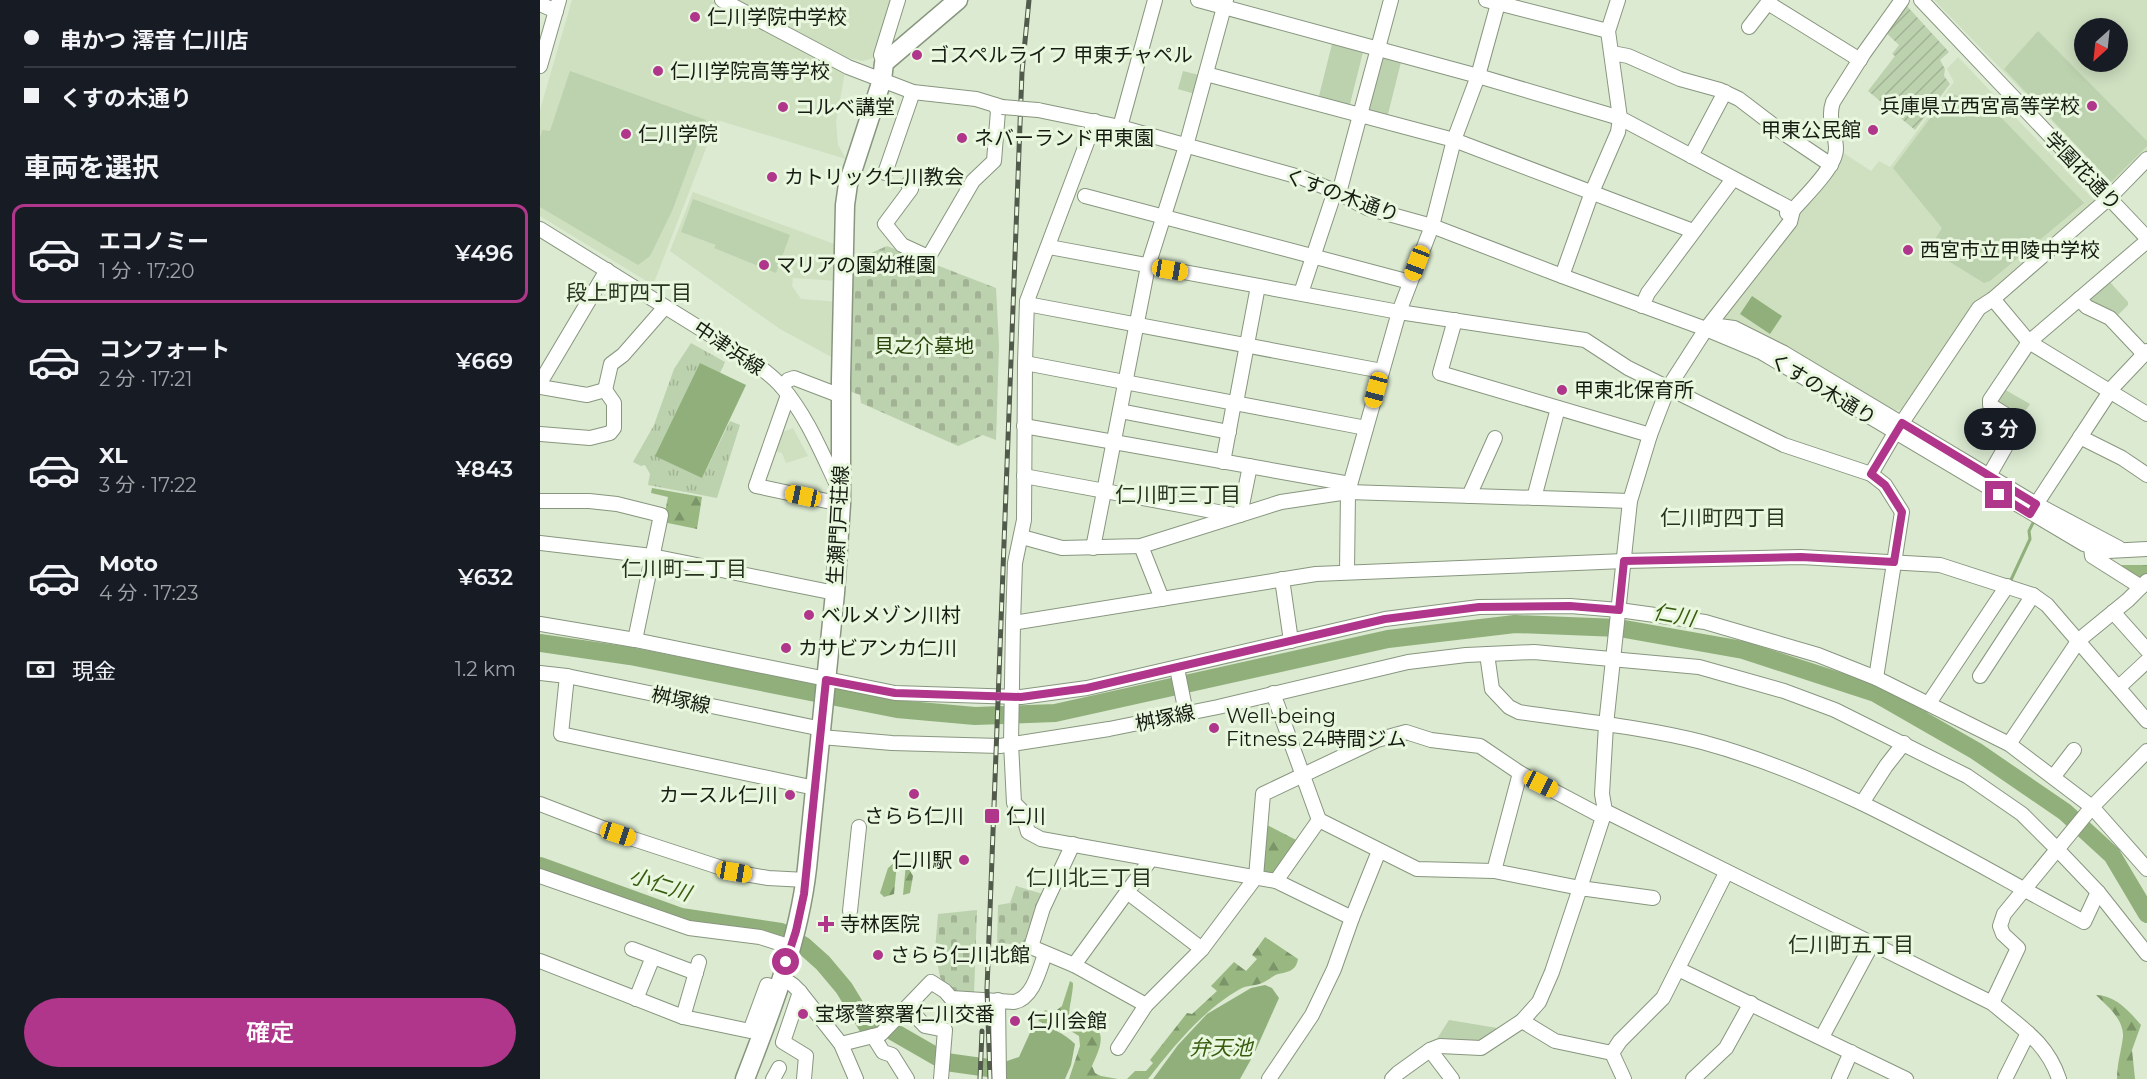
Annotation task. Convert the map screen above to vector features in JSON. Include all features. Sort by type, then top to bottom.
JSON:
[{"type":"main road","points":[[883,72],[958,0]]},
{"type":"main road","name":"生瀬門戸荘線","points":[[745,1079],[794,939],[806,880],[835,593],[841,499],[834,457],[841,396],[845,205],[848,184],[883,72]]},
{"type":"street","name":"くすの木通り","points":[[722,0],[848,67],[883,72],[913,92],[976,99],[999,107],[1038,110],[1095,121],[1303,178],[1367,208],[1432,226],[1706,329],[1761,352],[1898,428],[1986,480],[2091,547],[2108,551],[2121,549]]},
{"type":"street","points":[[883,72],[881,55],[898,0]]},
{"type":"street","points":[[1120,127],[1155,0]]},
{"type":"street","points":[[1198,0],[1225,4],[1620,118],[1793,210]]},
{"type":"street","points":[[1301,294],[1335,192],[1374,47],[1383,0]]},
{"type":"street","points":[[1374,47],[1391,0]]},
{"type":"street","points":[[1562,276],[1592,192],[1618,132],[1620,118],[1608,31],[1618,0]]},
{"type":"street","points":[[1392,1079],[1430,1050],[1440,1046],[1481,1048],[1522,1021],[1539,1002],[1548,982],[1604,814],[1602,794],[1606,725],[1630,501],[1650,435],[1668,388],[1706,329],[1707,317],[1783,216],[1793,210],[1831,165],[1836,151],[1830,111],[1833,102],[1902,0]]},
{"type":"street","name":"学園花通り","points":[[1921,0],[2147,239]]},
{"type":"street","points":[[1347,572],[1349,488],[1399,312],[1432,226],[1454,140],[1478,76],[1494,1],[1608,31]]},
{"type":"street","points":[[1749,27],[1769,2],[1860,60]]},
{"type":"street","points":[[540,4],[558,6],[540,66]]},
{"type":"street","points":[[1093,548],[1148,266],[1186,146],[1225,4]]},
{"type":"street","points":[[1612,53],[1628,56],[1680,79],[1725,92],[1739,99],[1831,165]]},
{"type":"street","points":[[1206,74],[1454,140],[1693,231]]},
{"type":"street","points":[[885,173],[913,92]]},
{"type":"street","points":[[1691,156],[1725,92]]},
{"type":"street","points":[[909,184],[911,189],[885,224],[902,245],[926,256],[931,253],[973,181],[994,161],[999,107]]},
{"type":"street","points":[[1095,121],[1027,304],[1022,537],[1015,563],[1011,698],[1014,802],[1022,811],[1028,832],[1041,839],[1276,882],[1352,918]]},
{"type":"street","points":[[1871,474],[1898,428],[1978,308],[1993,299],[2109,198],[2147,159]]},
{"type":"street","points":[[1642,306],[1648,293],[1733,178]]},
{"type":"street","points":[[1085,196],[1410,282]]},
{"type":"street","name":"中津浜線","points":[[540,229],[746,357],[785,391],[810,429],[834,457]]},
{"type":"street","points":[[1986,480],[2019,423],[1990,405],[1990,400],[2030,342],[2147,239]]},
{"type":"street","points":[[1049,247],[1399,312],[1585,340],[1628,368],[1784,446],[1871,474],[1885,485],[1902,512],[1876,678]]},
{"type":"street","points":[[605,390],[587,395],[540,385],[607,270]]},
{"type":"street","points":[[1223,462],[1258,286]]},
{"type":"street","points":[[1993,299],[2030,342],[2147,414]]},
{"type":"street","points":[[2033,509],[2110,392],[2146,352],[2110,318],[2087,307],[2079,299]]},
{"type":"street","points":[[1027,304],[1382,371]]},
{"type":"street","points":[[540,434],[590,438],[610,433],[614,428],[614,403],[605,390],[611,364],[623,355],[665,307]]},
{"type":"street","points":[[1455,320],[1440,373],[1650,435]]},
{"type":"street","points":[[1024,363],[1366,429]]},
{"type":"street","points":[[841,396],[794,378],[788,380],[756,486],[841,499]]},
{"type":"street","points":[[1534,498],[1558,408]]},
{"type":"street","points":[[1120,411],[1229,432]]},
{"type":"street","points":[[1024,426],[1250,466],[1349,488],[1469,496],[1630,501]]},
{"type":"street","points":[[2080,437],[2122,458],[2147,475]]},
{"type":"street","points":[[1469,496],[1496,438]]},
{"type":"street","points":[[1239,515],[1250,466]]},
{"type":"street","points":[[1024,476],[1239,515]]},
{"type":"street","points":[[1022,537],[1062,548],[1141,546],[1281,502],[1349,488]]},
{"type":"street","points":[[540,501],[589,501],[617,504],[661,515],[635,640]]},
{"type":"street","name":"くすの木通り","points":[[2033,509],[2121,549]]},
{"type":"street","points":[[540,543],[652,556],[835,593]]},
{"type":"street","points":[[1141,546],[1162,599]]},
{"type":"street","points":[[2009,744],[2079,640],[2143,588],[2092,556],[2091,547]]},
{"type":"street","points":[[2121,549],[2147,549]]},
{"type":"street","points":[[1013,623],[1282,579],[1347,572],[1624,561],[1801,557],[1940,565],[2033,595],[2048,605],[2147,721]]},
{"type":"street","points":[[1282,579],[1291,640]]},
{"type":"street","points":[[1929,703],[2007,586]]},
{"type":"street","points":[[1980,676],[2033,595]]},
{"type":"street","points":[[540,624],[635,640],[826,683],[895,693],[1011,698],[1087,688],[1385,619],[1479,607],[1570,606],[1705,622],[1818,655],[1876,678],[2009,744],[2092,807],[2147,868]]},
{"type":"street","points":[[2113,612],[2147,650]]},
{"type":"street","name":"桝塚線","points":[[540,673],[567,676],[822,730],[903,744],[991,746],[1109,729],[1408,662],[1534,652],[1699,667],[1784,691],[1835,711],[1967,776],[2022,814],[2098,892],[2147,954]]},
{"type":"street","points":[[1487,654],[1492,689],[1509,707],[1519,712],[1704,743],[1787,770],[1862,803],[2084,922],[2098,892]]},
{"type":"street","points":[[2119,687],[2147,661]]},
{"type":"street","points":[[1177,668],[1186,713]]},
{"type":"street","points":[[567,676],[561,734],[815,788]]},
{"type":"street","points":[[1273,693],[1319,820],[1417,869],[1494,871],[1580,888],[1653,898]]},
{"type":"street","points":[[1118,1048],[1146,1005],[1202,948],[1256,877],[1263,794],[1377,741],[1406,732],[1431,740],[1480,746],[1520,773],[1992,1003],[2047,1051],[2059,1079]]},
{"type":"street","points":[[1862,803],[1904,743]]},
{"type":"street","points":[[2054,776],[2074,750]]},
{"type":"street","points":[[1992,1003],[2018,948],[2003,934],[2000,926],[2004,914],[2092,807],[2147,751]]},
{"type":"street","points":[[1494,871],[1520,773]]},
{"type":"street","points":[[540,804],[618,834],[734,872],[768,878],[806,880]]},
{"type":"street","points":[[1276,882],[1319,820]]},
{"type":"street","points":[[850,911],[859,827]]},
{"type":"street","points":[[1073,844],[1043,908],[1030,947],[1074,965],[1146,1005]]},
{"type":"street","points":[[1269,1079],[1312,1015],[1334,969],[1379,851]]},
{"type":"street","points":[[1074,965],[1151,859]]},
{"type":"street","points":[[1612,1053],[1620,1041],[1664,998],[1726,873]]},
{"type":"street","points":[[540,876],[689,928],[794,939]]},
{"type":"street","points":[[1127,892],[1202,948]]},
{"type":"street","points":[[1822,1037],[1872,944]]},
{"type":"street","points":[[632,949],[653,957],[698,967],[683,1017]]},
{"type":"street","points":[[842,1044],[877,1035],[893,1023],[932,982],[951,998],[1014,1002],[1021,1000],[1034,983],[1045,954]]},
{"type":"street","points":[[636,999],[653,957]]},
{"type":"street","points":[[540,961],[683,1017],[750,1031],[767,985],[779,982],[800,992],[842,1044],[856,1079]]},
{"type":"street","points":[[1678,969],[1906,1079]]},
{"type":"street","points":[[800,992],[783,1042],[806,1056],[804,1079]]},
{"type":"street","points":[[998,1000],[999,1078]]},
{"type":"street","points":[[1694,1079],[1726,1048],[1750,1003]]},
{"type":"street","points":[[908,1008],[925,1026],[945,1030],[941,1074]]},
{"type":"street","points":[[1522,1021],[1555,1041],[1612,1053]]},
{"type":"street","points":[[2005,1079],[2028,1033]]},
{"type":"street","points":[[877,1035],[883,1052],[892,1055],[907,1079]]},
{"type":"street","points":[[1430,1050],[1452,1079]]},
{"type":"street","points":[[1839,1079],[1851,1052]]},
{"type":"street","points":[[1612,1053],[1624,1079]]},
{"type":"shaded area","name":"仁川学院","points":[[572,0],[711,0],[845,72],[836,122],[838,145],[846,159],[717,120],[653,285],[540,216],[540,110]]},
{"type":"shaded area","points":[[738,0],[894,0],[877,57],[863,61],[848,58]]},
{"type":"shaded area","name":"兵庫県立西宮高等学校","points":[[1934,0],[2147,0],[2147,151],[2114,185]]},
{"type":"shaded area","name":"西宮市立甲陵中学校","points":[[1958,57],[2097,203],[1989,296],[1905,409],[1890,411],[1725,321],[1725,314],[1838,164],[1842,152],[1871,171],[1879,161],[1890,167],[1954,82],[1947,69]]},
{"type":"shaded area","name":"マリアの園幼稚園","points":[[693,192],[840,246],[838,281],[793,278],[792,286],[801,299],[839,302],[837,360],[780,329],[670,251]]},
{"type":"shaded area","points":[[793,428],[808,456],[786,463],[782,453],[771,450],[775,435]]},
{"type":"green space","points":[[1905,4],[1949,52],[1940,60],[1945,69],[1944,76],[1950,84],[1915,130],[1868,91],[1895,56],[1892,54],[1899,45],[1885,32]]},
{"type":"green space","points":[[2038,31],[2074,67],[2074,72],[2079,72],[2147,141],[2147,146],[2111,182],[2004,69]]},
{"type":"green space","points":[[1332,44],[1363,52],[1349,108],[1318,100]]},
{"type":"green space","points":[[1381,57],[1401,62],[1387,118],[1366,113]]},
{"type":"green space","points":[[570,71],[706,120],[672,211],[650,256],[638,265],[540,207],[540,138],[542,130],[550,131]]},
{"type":"green space","points":[[1183,71],[1199,75],[1195,94],[1178,89]]},
{"type":"green space","points":[[1949,93],[1989,105],[2084,203],[1990,281],[1984,283],[1929,249],[1942,228],[1893,168]]},
{"type":"green space","points":[[693,199],[790,235],[776,273],[714,248],[716,245],[681,232]]},
{"type":"green space","name":"貝之介墓地","points":[[887,246],[996,288],[999,346],[996,440],[983,435],[958,446],[861,403],[860,395],[849,391],[850,284],[864,256]]},
{"type":"green space","points":[[2108,280],[2128,302],[2128,305],[2115,318],[2085,299]]},
{"type":"green space","points":[[691,343],[725,362],[720,373],[700,363],[702,478],[730,421],[740,425],[717,498],[648,485],[650,474],[645,465],[641,466],[633,462],[654,425],[674,369]]},
{"type":"green space","points":[[2002,388],[2030,404],[2020,419],[1997,405],[1995,399]]},
{"type":"green space","points":[[652,488],[702,497],[697,529],[663,522],[668,497],[651,493]]},
{"type":"green space","points":[[2114,565],[2147,565],[2147,574],[2141,580]]},
{"type":"green space","points":[[1265,824],[1300,842],[1274,879],[1259,873]]},
{"type":"green space","points":[[897,863],[894,894],[884,897],[880,893],[888,868]]},
{"type":"green space","points":[[906,864],[913,876],[910,893],[903,895]]},
{"type":"green space","points":[[1016,886],[1046,895],[1026,945],[997,943],[998,905],[1010,903]]},
{"type":"green space","points":[[977,910],[974,994],[951,994],[940,977],[935,950],[938,914]]},
{"type":"green space","points":[[1265,937],[1298,959],[1293,968],[1262,983],[1243,988],[1226,998],[1201,1018],[1148,1079],[1127,1079],[1135,1071],[1146,1071],[1153,1063],[1150,1060],[1187,1013],[1192,1014],[1217,991],[1211,986],[1234,962],[1246,971],[1257,959],[1252,955]]},
{"type":"green space","points":[[1070,981],[1073,983],[1069,1018],[1094,1026],[1101,1036],[1100,1047],[1092,1066],[1095,1073],[1118,1079],[1069,1079],[1080,1046],[1079,1036],[1064,1027],[1052,1027],[1038,1021],[1045,1010],[1053,1013],[1062,1006]]},
{"type":"green space","points":[[2096,995],[2115,1001],[2141,1025],[2132,1050],[2135,1079],[2117,1079],[2123,1030],[2114,1013]]},
{"type":"green space","points":[[1449,1020],[1497,1028],[1485,1040],[1477,1043],[1435,1042]]},
{"type":"water","points":[[1752,296],[1782,316],[1770,334],[1740,314]]},
{"type":"water","points":[[700,363],[746,385],[702,478],[655,456]]},
{"type":"water","name":"弁天池","points":[[1265,985],[1272,988],[1279,998],[1240,1079],[1153,1079],[1178,1045],[1207,1014],[1251,988]]},
{"type":"water","points":[[1034,1024],[1056,1031],[1075,1044],[1071,1065],[1065,1079],[1003,1079],[1004,1062],[1019,1057]]},
{"type":"waterway","points":[[2010,582],[2030,539],[2029,531],[2033,523]]},
{"type":"waterway","name":"仁川","points":[[540,643],[630,656],[897,709],[975,716],[1055,713],[1388,639],[1515,624],[1619,628],[1743,650],[1875,693],[1976,751],[2065,812],[2112,855],[2147,914]]},
{"type":"waterway","points":[[1920,719],[1928,709]]},
{"type":"waterway","name":"小仁川","points":[[540,866],[681,917],[781,932],[804,946],[823,963],[844,988],[869,1029]]},
{"type":"waterway","points":[[873,1020],[946,1062],[1003,1070]]},
{"type":"railway","points":[[990,1079],[987,989],[1022,72],[1029,0]]},
{"type":"railway","points":[[980,1079],[982,1031]]},
{"type":"place","name":"仁川学院中学校","points":[[695,17]]},
{"type":"place","name":"ゴスペルライフ 甲東チャペル","points":[[917,55]]},
{"type":"place","name":"仁川学院高等学校","points":[[658,71]]},
{"type":"place","name":"兵庫県立西宮高等学校","points":[[2092,106]]},
{"type":"place","name":"コルベ講堂","points":[[783,107]]},
{"type":"place","name":"甲東公民館","points":[[1873,130]]},
{"type":"place","name":"仁川学院","points":[[626,134]]},
{"type":"place","name":"ネバーランド甲東園","points":[[962,138]]},
{"type":"place","name":"カトリック仁川教会","points":[[772,177]]},
{"type":"place","name":"西宮市立甲陵中学校","points":[[1908,250]]},
{"type":"place","name":"マリアの園幼稚園","points":[[764,265]]},
{"type":"place","name":"甲東北保育所","points":[[1562,390]]},
{"type":"place","name":"ベルメゾン川村","points":[[809,615]]},
{"type":"place","name":"カサビアンカ仁川","points":[[786,648]]},
{"type":"place","name":"Well-being Fitness 24時間ジム","points":[[1214,728]]},
{"type":"place","name":"さらら仁川","points":[[914,794]]},
{"type":"place","name":"カースル仁川","points":[[790,795]]},
{"type":"place","name":"仁川","points":[[992,816]]},
{"type":"place","name":"仁川駅","points":[[964,860]]},
{"type":"place","name":"寺林医院","points":[[826,924]]},
{"type":"place","name":"さらら仁川北館","points":[[878,955]]},
{"type":"place","name":"宝塚警察署仁川交番","points":[[803,1014]]},
{"type":"place","name":"仁川会館","points":[[1015,1021]]},
{"type":"district","name":"段上町四丁目","points":[[629,292]]},
{"type":"district","name":"仁川町三丁目","points":[[1178,494]]},
{"type":"district","name":"仁川町四丁目","points":[[1723,517]]},
{"type":"district","name":"仁川町二丁目","points":[[684,568]]},
{"type":"district","name":"仁川北三丁目","points":[[1089,877]]},
{"type":"district","name":"仁川町五丁目","points":[[1851,944]]},
{"type":"route","points":[[786,962],[804,894],[826,680],[895,693],[1021,697],[1087,688],[1385,619],[1479,607],[1570,606],[1619,610],[1624,561],[1801,557],[1894,562],[1902,512],[1885,485],[1871,474],[1902,423],[2036,504],[2030,514],[1999,495]]}]
